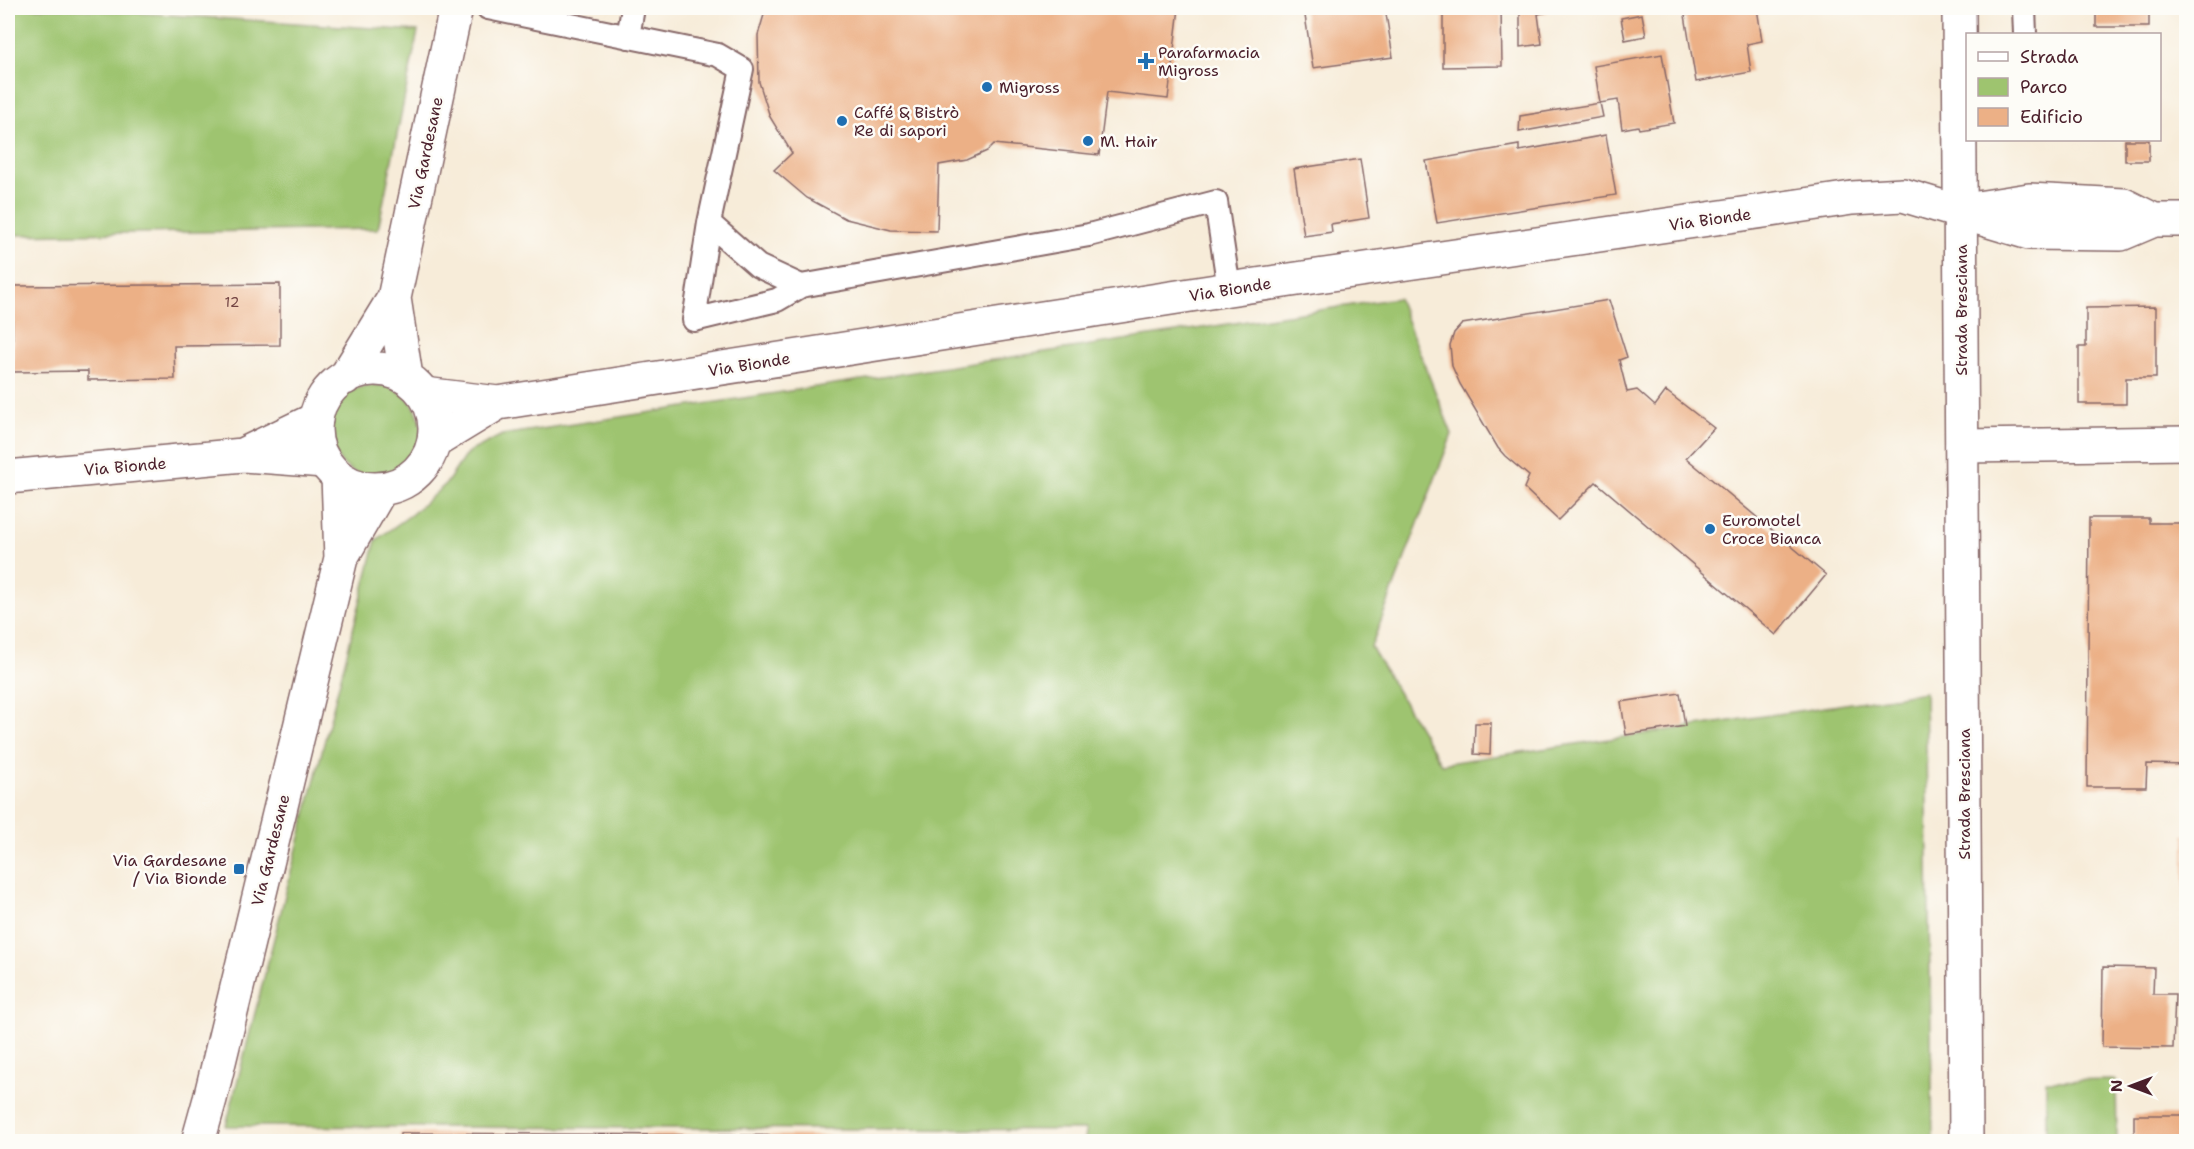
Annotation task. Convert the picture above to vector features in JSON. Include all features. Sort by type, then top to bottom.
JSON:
[{"type":"main road","name":"Via Gardesane","points":[[345,378],[394,298],[456,8]]},
{"type":"main road","name":"Strada Bresciana","points":[[1959,8],[1966,1142]]},
{"type":"main road","name":"Via Bionde","points":[[415,385],[498,403],[1228,289],[1852,198],[1903,195],[1961,211]]},
{"type":"main road","points":[[1961,211],[2029,200],[2124,205],[2154,220],[2187,220]]},
{"type":"main road","name":"Via Gardesane","points":[[394,298],[415,385]]},
{"type":"main road","points":[[382,369],[415,385],[434,417],[434,442],[424,465],[405,481],[381,489],[356,486],[331,469],[316,441],[316,419],[324,397],[339,381],[360,370],[382,369]]},
{"type":"main road","name":"Via Bionde","points":[[434,442],[498,403]]},
{"type":"main road","name":"Via Bionde","points":[[243,455],[316,419]]},
{"type":"main road","points":[[1962,446],[2187,443]]},
{"type":"main road","name":"Via Bionde","points":[[8,477],[243,455],[331,469]]},
{"type":"main road","name":"Via Gardesane","points":[[331,469],[341,558]]},
{"type":"main road","name":"Via Gardesane","points":[[198,1142],[341,558],[381,489]]},
{"type":"lane","points":[[488,8],[718,55],[742,69],[709,224],[694,320],[777,300],[801,286],[1089,235],[1216,202],[1228,289]]},
{"type":"lane","points":[[628,37],[633,8]]},
{"type":"lane","points":[[2024,8],[2025,33]]},
{"type":"lane","points":[[709,224],[758,266],[801,286]]},
{"type":"green space","points":[[8,8],[62,8],[418,31],[378,229],[8,235]]},
{"type":"green space","points":[[1398,298],[1452,434],[1371,647],[1441,764],[1925,692],[1933,1141],[1085,1142],[1086,1130],[226,1126],[376,540],[412,514],[446,484],[467,453],[502,435]]},
{"type":"green space","points":[[375,385],[392,389],[407,399],[417,414],[421,431],[417,448],[407,463],[392,473],[375,477],[358,473],[343,463],[333,448],[329,431],[333,414],[343,399],[358,389]]},
{"type":"green space","points":[[2116,1080],[2117,1141],[2046,1141],[2046,1081]]},
{"type":"building","name":"Migross","points":[[766,8],[1179,8],[1168,99],[1107,92],[1099,155],[994,144],[987,151],[967,160],[939,165],[937,231],[891,230],[846,219],[807,198],[774,170],[792,153],[770,117],[759,82],[758,35]]},
{"type":"building","points":[[1385,8],[1393,57],[1313,68],[1304,9]]},
{"type":"building","points":[[1443,8],[1501,8],[1502,66],[1443,67]]},
{"type":"building","points":[[1520,8],[1548,8],[1548,12],[1538,14],[1542,44],[1520,47]]},
{"type":"building","points":[[1730,8],[1757,8],[1762,41],[1747,44],[1751,72],[1696,82],[1685,15]]},
{"type":"building","points":[[2096,8],[2149,8],[2149,27],[2096,27]]},
{"type":"building","points":[[1642,14],[1646,36],[1625,40],[1621,18]]},
{"type":"building","points":[[1662,54],[1674,123],[1639,129],[1638,126],[1622,129],[1618,100],[1600,103],[1594,66]]},
{"type":"building","points":[[1600,103],[1603,117],[1519,132],[1520,116]]},
{"type":"building","points":[[1606,135],[1616,195],[1437,223],[1426,161],[1519,145],[1519,151]]},
{"type":"building","points":[[2125,141],[2149,141],[2149,161],[2125,161]]},
{"type":"building","points":[[1360,159],[1369,218],[1331,224],[1332,232],[1304,236],[1294,169]]},
{"type":"building","points":[[280,284],[280,345],[174,346],[175,379],[88,380],[88,371],[13,372],[12,286]]},
{"type":"building","points":[[1609,300],[1627,357],[1619,360],[1627,392],[1637,390],[1655,406],[1666,391],[1714,428],[1686,458],[1826,575],[1776,635],[1596,482],[1558,520],[1524,488],[1529,476],[1498,448],[1460,384],[1452,366],[1450,345],[1454,333],[1462,324]]},
{"type":"building","points":[[2156,307],[2156,378],[2126,378],[2126,404],[2079,404],[2079,347],[2086,347],[2086,308]]},
{"type":"building","points":[[2089,518],[2149,518],[2149,523],[2186,523],[2186,765],[2147,764],[2146,787],[2087,787]]},
{"type":"building","points":[[1680,693],[1685,726],[1626,735],[1621,702]]},
{"type":"building","points":[[1475,723],[1491,723],[1490,755],[1474,754]]},
{"type":"building","points":[[2184,835],[2186,835],[2186,903],[2184,903]]},
{"type":"building","points":[[2103,967],[2154,968],[2153,994],[2175,994],[2173,1048],[2102,1047]]},
{"type":"building","points":[[2134,1115],[2186,1115],[2186,1142],[2134,1142]]},
{"type":"building","points":[[400,1133],[832,1136],[832,1138],[1004,1139],[1004,1142],[400,1142]]},
{"type":"place","name":"Parafarmacia Migross","points":[[1146,61]]},
{"type":"place","name":"Migross","points":[[987,87]]},
{"type":"place","name":"Caffé & Bistrò Re di sapori","points":[[842,121]]},
{"type":"place","name":"M. Hair","points":[[1088,141]]},
{"type":"place","name":"Euromotel Croce Bianca","points":[[1710,529]]},
{"type":"place","name":"Via Gardesane / Via Bionde","points":[[239,869]]}]
